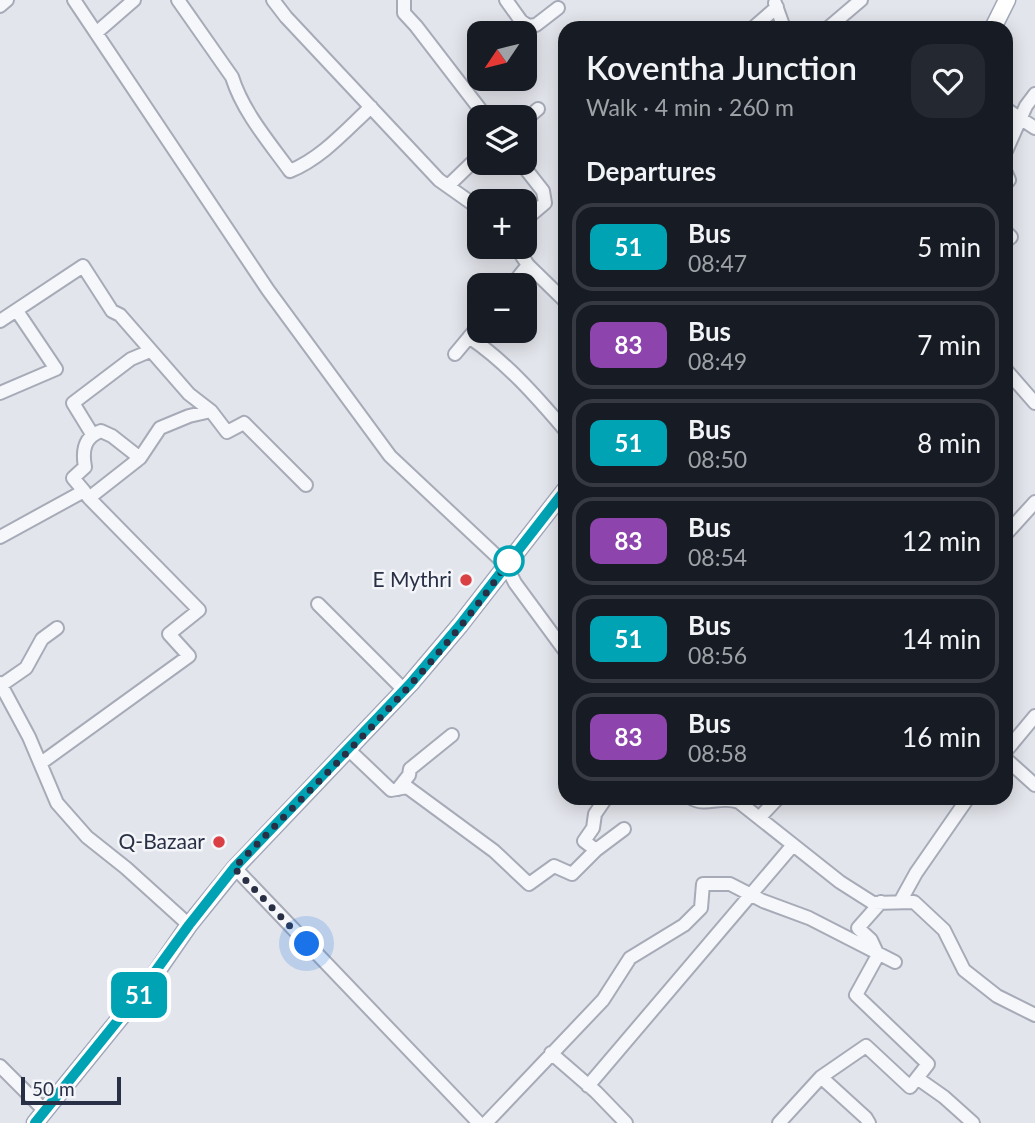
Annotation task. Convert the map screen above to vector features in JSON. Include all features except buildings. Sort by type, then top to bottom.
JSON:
[{"type":"main road","points":[[996,21],[1007,0]]},
{"type":"main road","points":[[40,1117],[151,980],[189,925],[234,868],[404,690],[460,625],[558,499]]},
{"type":"street","points":[[0,6],[7,0]]},
{"type":"street","points":[[74,0],[268,290],[390,456],[506,565],[515,583],[558,641]]},
{"type":"street","points":[[96,33],[134,0]]},
{"type":"street","points":[[177,0],[232,77],[256,124],[290,171],[305,165],[345,133],[371,107]]},
{"type":"street","points":[[273,0],[286,17],[447,186],[467,200]]},
{"type":"street","points":[[404,0],[404,13],[477,105]]},
{"type":"street","points":[[506,0],[528,26],[536,25],[558,8]]},
{"type":"street","points":[[836,21],[861,0]]},
{"type":"street","points":[[759,21],[775,3]]},
{"type":"street","points":[[775,3],[780,21]]},
{"type":"street","points":[[1013,137],[1026,106],[1035,94]]},
{"type":"street","points":[[1013,114],[1035,128]]},
{"type":"street","points":[[447,186],[467,167]]},
{"type":"street","points":[[530,175],[543,191],[545,202],[537,209]]},
{"type":"street","points":[[524,259],[558,292]]},
{"type":"street","points":[[522,273],[528,265]]},
{"type":"street","points":[[0,321],[83,266],[112,311],[120,314],[150,351],[189,394],[211,411],[227,432],[244,423],[306,485]]},
{"type":"street","points":[[0,393],[56,369],[17,311]]},
{"type":"street","points":[[455,354],[467,339]]},
{"type":"street","points":[[478,343],[523,382],[558,422]]},
{"type":"street","points":[[92,434],[73,404],[131,359],[150,351]]},
{"type":"street","points":[[1013,378],[1035,403]]},
{"type":"street","points":[[0,537],[87,494],[140,457],[160,428],[189,416],[211,411]]},
{"type":"street","points":[[41,763],[189,656],[169,634],[199,610],[73,478],[85,467],[83,454],[87,441],[92,434],[101,431],[140,457]]},
{"type":"street","points":[[1013,526],[1035,502]]},
{"type":"street","points":[[318,604],[404,690]]},
{"type":"street","points":[[58,628],[42,639],[26,668],[0,685],[41,763],[57,803],[87,836],[126,867],[189,925]]},
{"type":"street","points":[[1013,743],[1035,716]]},
{"type":"street","points":[[398,789],[409,775],[410,769],[452,735]]},
{"type":"street","points":[[348,749],[391,790],[407,788],[494,851],[529,884],[554,866],[572,874],[596,849],[624,830]]},
{"type":"street","points":[[1013,765],[1035,785]]},
{"type":"street","points":[[596,849],[584,841],[593,828],[595,814],[601,805]]},
{"type":"street","points":[[740,805],[840,882],[873,903],[914,902],[944,930],[964,970],[997,996],[1035,1015]]},
{"type":"street","points":[[759,818],[771,805]]},
{"type":"street","points":[[900,902],[916,873],[963,805]]},
{"type":"street","points":[[588,1086],[793,845]]},
{"type":"street","points":[[234,868],[479,1123]]},
{"type":"street","points":[[486,1123],[603,1000],[630,958],[684,925],[701,908],[703,884],[730,884],[763,901],[809,918],[895,962]]},
{"type":"street","points":[[878,955],[859,928],[881,902]]},
{"type":"street","points":[[779,1123],[821,1077],[866,1046],[910,1087],[928,1064],[856,995],[878,955]]},
{"type":"street","points":[[551,1053],[626,1123]]},
{"type":"street","points":[[0,1066],[40,1117]]},
{"type":"street","points":[[821,1077],[869,1123]]},
{"type":"street","points":[[917,1078],[944,1097],[973,1123]]},
{"type":"bus line","name":"51","points":[[35,1123],[151,980],[189,925],[234,868],[410,684],[460,625],[558,499]]},
{"type":"place","name":"E Mythri","points":[[466,580]]},
{"type":"place","name":"Q-Bazaar","points":[[219,842]]},
{"type":"route","points":[[307,944],[234,868],[410,684],[509,561]]}]
